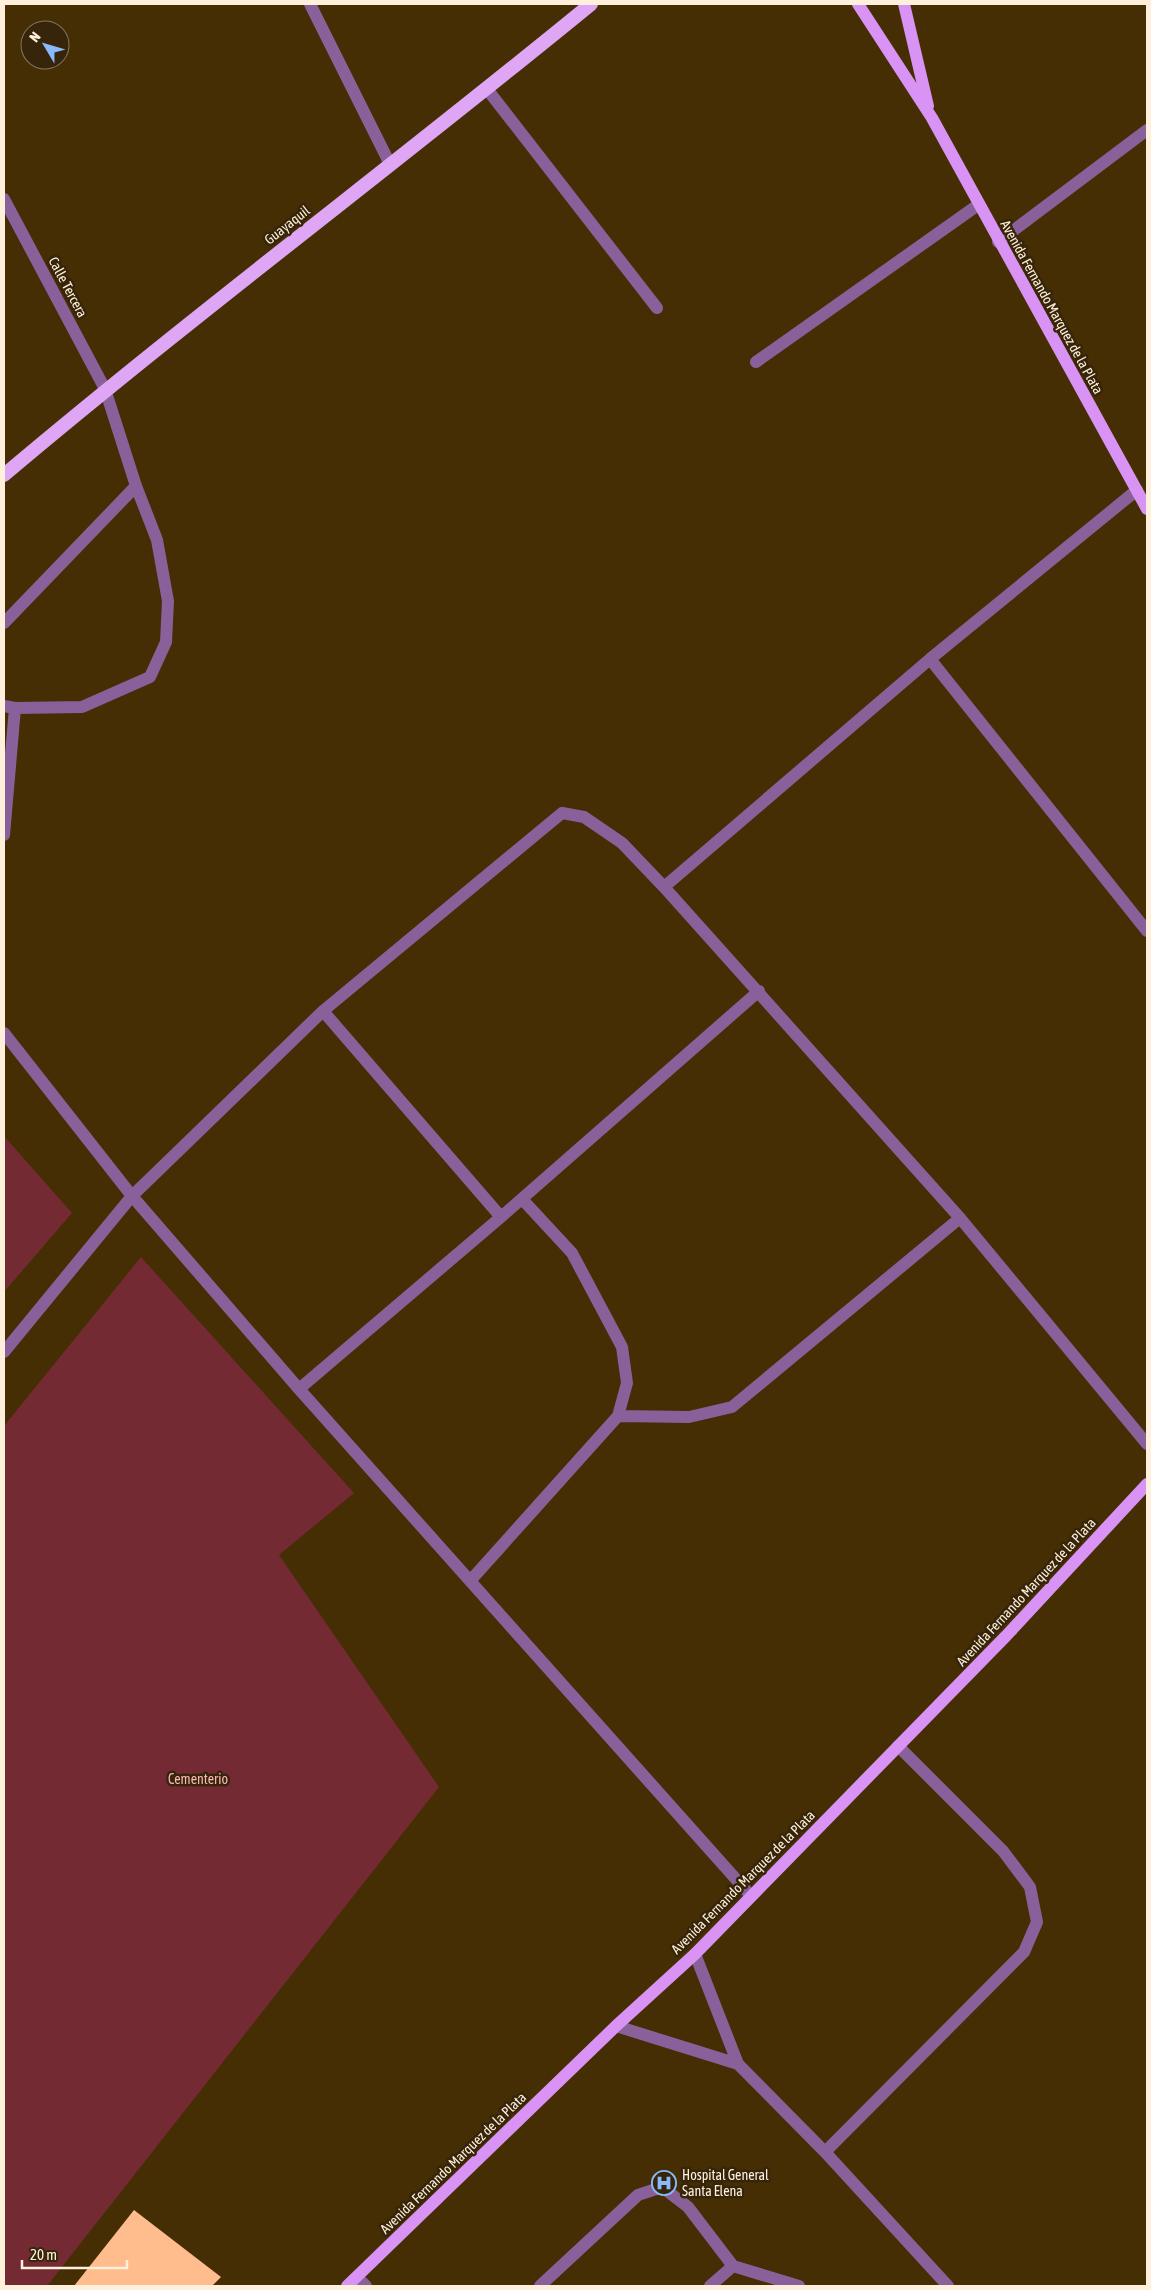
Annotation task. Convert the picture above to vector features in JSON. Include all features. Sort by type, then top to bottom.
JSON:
[{"type":"highway","name":"Guayaquil","points":[[4,475],[105,389],[487,89],[591,4]]},
{"type":"main road","name":"Avenida Fernando Marquez de la Plata","points":[[858,4],[932,118],[998,242],[1147,509]]},
{"type":"main road","name":"Avenida Fernando Marquez de la Plata","points":[[904,4],[932,118]]},
{"type":"main road","name":"Avenida Fernando Marquez de la Plata","points":[[347,2286],[361,2282],[616,2026],[695,1954],[1006,1636],[1147,1484]]},
{"type":"street","points":[[310,4],[390,164]]},
{"type":"street","points":[[487,89],[657,308]]},
{"type":"street","points":[[998,242],[1147,130]]},
{"type":"street","name":"Calle Tercera","points":[[4,198],[105,389],[136,486],[157,540],[168,601],[166,642],[150,677],[82,707],[9,707]]},
{"type":"street","points":[[756,362],[978,205]]},
{"type":"street","points":[[4,623],[136,486]]},
{"type":"street","points":[[664,887],[930,659],[1137,490]]},
{"type":"street","points":[[930,659],[1147,931]]},
{"type":"street","points":[[4,835],[9,707]]},
{"type":"street","points":[[4,1352],[132,1196],[323,1011],[562,813],[584,817],[622,844],[664,887],[960,1218],[1147,1444]]},
{"type":"street","points":[[299,1389],[522,1199],[759,991]]},
{"type":"street","points":[[323,1011],[501,1217]]},
{"type":"street","points":[[4,1033],[132,1196],[299,1389],[751,1896]]},
{"type":"street","points":[[470,1581],[618,1416],[627,1383],[622,1347],[572,1254],[522,1199]]},
{"type":"street","points":[[618,1416],[690,1417],[732,1407],[960,1218]]},
{"type":"street","points":[[825,2152],[1024,1952],[1037,1922],[1030,1887],[1003,1851],[898,1746]]},
{"type":"street","points":[[695,1954],[738,2064],[825,2152],[948,2286]]},
{"type":"street","points":[[616,2026],[738,2064]]},
{"type":"street","points":[[540,2286],[638,2195],[662,2187],[688,2207],[733,2266],[799,2286]]},
{"type":"street","points":[[710,2286],[733,2266]]},
{"type":"green space","points":[[4,1136],[72,1213],[4,1292]]},
{"type":"green space","name":"Cementerio","points":[[141,1257],[354,1493],[279,1555],[439,1787],[47,2286],[4,2286],[4,1426]]},
{"type":"building","points":[[134,2210],[221,2277],[212,2286],[74,2286]]},
{"type":"place","name":"Hospital General Santa Elena","points":[[664,2183]]}]
